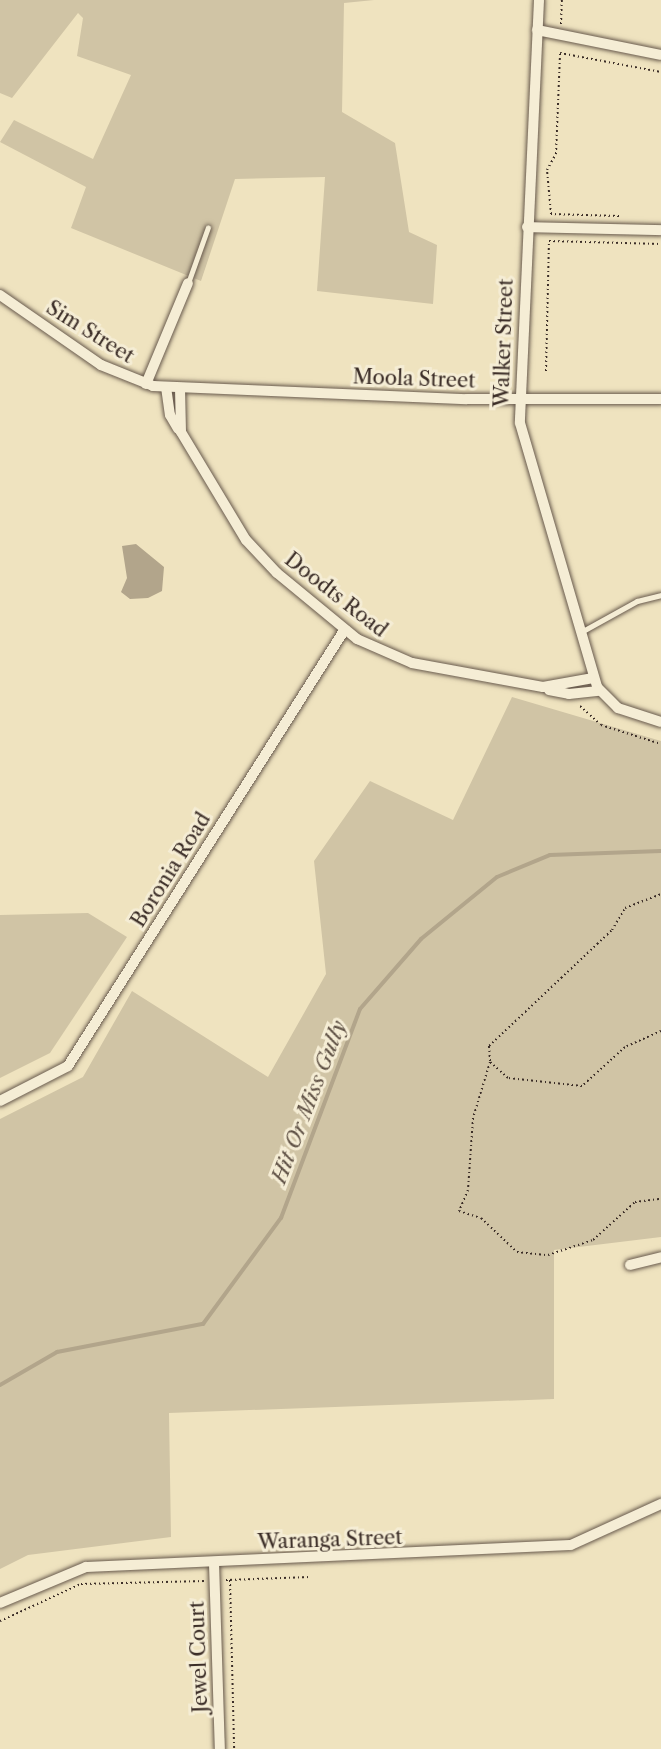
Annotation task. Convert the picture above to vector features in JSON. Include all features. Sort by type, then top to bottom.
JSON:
[{"type":"street","name":"Walker Street","points":[[539,0],[517,396],[520,423],[593,678]]},
{"type":"street","points":[[537,30],[661,55]]},
{"type":"street","points":[[527,227],[661,230]]},
{"type":"street","points":[[146,384],[188,283]]},
{"type":"street","name":"Sim Street","points":[[0,295],[90,358],[146,384],[166,387]]},
{"type":"street","name":"Moola Street","points":[[166,387],[467,399],[517,396],[661,399]]},
{"type":"street","name":"Doodts Road","points":[[166,387],[170,415],[252,548],[345,629],[398,659],[574,694],[599,691]]},
{"type":"street","name":"Doodts Road","points":[[180,388],[183,435]]},
{"type":"street","name":"Boronia Road","points":[[0,1101],[68,1066],[345,629]]},
{"type":"street","points":[[593,678],[599,691],[618,708],[661,722]]},
{"type":"street","name":"Doodts Road","points":[[535,685],[558,687],[593,678]]},
{"type":"street","points":[[630,1266],[661,1257]]},
{"type":"street","name":"Waranga Street","points":[[0,1603],[76,1569],[571,1545],[661,1504]]},
{"type":"street","name":"Jewel Court","points":[[214,1563],[220,1749]]},
{"type":"lane","points":[[188,283],[208,226]]},
{"type":"lane","points":[[580,633],[637,601],[661,595]]},
{"type":"path","points":[[561,24],[562,0]]},
{"type":"path","points":[[628,216],[551,214],[547,170],[556,154],[560,53],[661,72]]},
{"type":"path","points":[[546,371],[549,241],[661,244]]},
{"type":"path","points":[[574,694],[588,717],[601,725],[661,744]]},
{"type":"path","points":[[661,894],[626,908],[612,930],[489,1046],[490,1062],[473,1118],[468,1190],[459,1211],[481,1218],[517,1252],[548,1255],[593,1240],[635,1202],[661,1199]]},
{"type":"path","points":[[490,1062],[508,1078],[582,1086],[625,1047],[661,1031]]},
{"type":"path","points":[[0,1621],[81,1584],[310,1577]]},
{"type":"path","points":[[230,1580],[234,1749]]},
{"type":"shaded area","points":[[0,0],[374,0],[344,3],[342,112],[395,143],[409,232],[437,245],[433,304],[317,291],[325,177],[235,179],[201,281],[71,228],[86,187],[0,142],[14,120],[93,159],[131,75],[77,56],[83,18],[78,13],[12,98],[0,93]]},
{"type":"shaded area","points":[[136,544],[164,567],[162,591],[148,598],[130,599],[121,592],[127,578],[122,546]]},
{"type":"shaded area","points":[[512,697],[661,741],[661,1237],[554,1250],[554,1399],[169,1413],[171,1537],[28,1555],[0,1569],[0,1119],[83,1077],[132,991],[268,1077],[326,974],[314,861],[370,781],[453,820]]},
{"type":"shaded area","points":[[88,913],[127,937],[50,1053],[0,1078],[0,915]]},
{"type":"waterway","name":"Hit Or Miss Gully","points":[[0,1385],[57,1352],[203,1324],[281,1218],[360,1009],[421,939],[497,877],[550,855],[661,851]]}]
